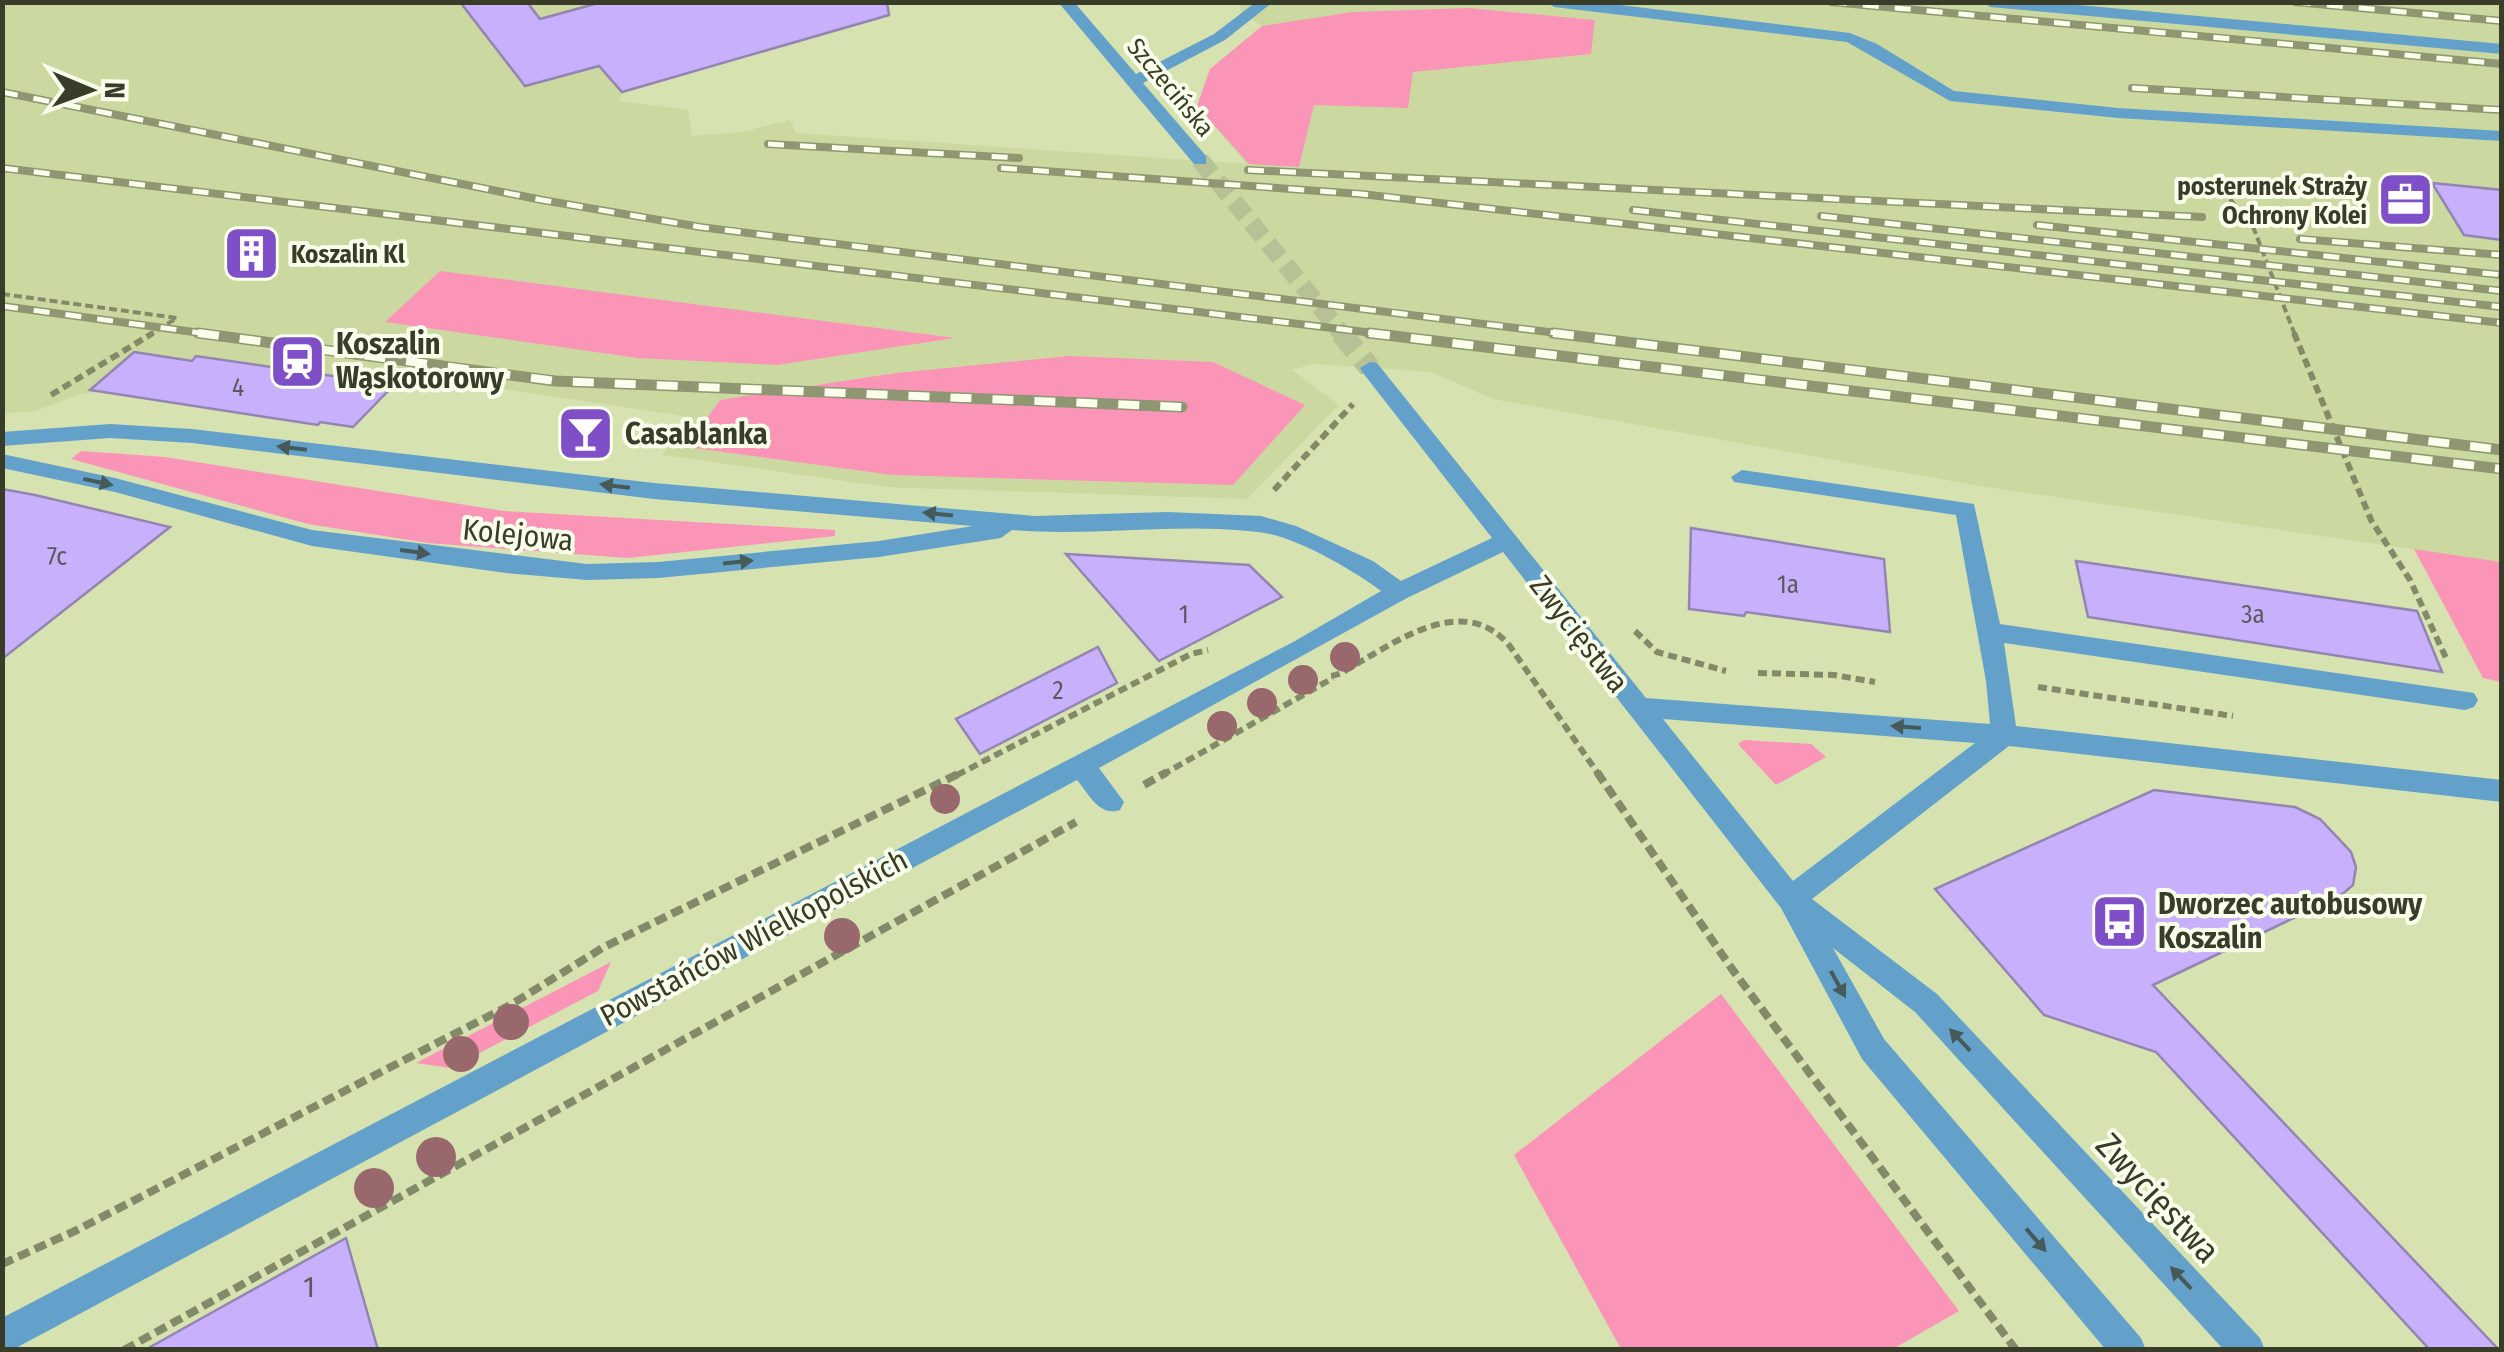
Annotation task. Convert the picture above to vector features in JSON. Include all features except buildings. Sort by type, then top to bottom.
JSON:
[{"type":"street","name":"Szczecińska","points":[[1065,2],[1200,160]]},
{"type":"street","points":[[1133,82],[1224,33],[1266,2]]},
{"type":"street","points":[[1554,2],[1850,38],[1950,96],[2118,112],[2502,136]]},
{"type":"street","points":[[1990,2],[2502,49]]},
{"type":"street","name":"Zwycięstwa","points":[[1370,368],[1791,899],[1873,1049],[2129,1350]]},
{"type":"street","name":"Kolejowa","points":[[2,439],[110,432],[192,436],[654,491],[1036,524],[1167,520],[1261,524],[1365,567],[1399,592]]},
{"type":"street","name":"Kolejowa","points":[[2,461],[312,538],[586,572],[658,570],[879,548],[1036,524]]},
{"type":"street","points":[[1742,477],[1966,509],[2000,681],[2004,734]]},
{"type":"street","name":"Powstańców Wielkopolskich","points":[[2,1337],[1304,647],[1399,592],[1506,541]]},
{"type":"street","points":[[1990,632],[2465,700]]},
{"type":"street","points":[[1636,707],[2004,734],[2502,790]]},
{"type":"street","points":[[1791,899],[2004,734]]},
{"type":"street","points":[[1082,765],[1111,802]]},
{"type":"street","name":"Zwycięstwa","points":[[1791,899],[1926,1002],[2248,1350]]},
{"type":"path","points":[[2214,182],[2252,224],[2342,457],[2371,520],[2410,580],[2465,700]]},
{"type":"path","points":[[2,294],[177,318],[50,395]]},
{"type":"path","points":[[1261,524],[1264,506],[1275,488],[1350,410],[1354,402],[1348,389]]},
{"type":"path","points":[[124,1350],[1440,620],[1469,619],[1495,631],[1532,677],[1732,969],[2016,1350]]},
{"type":"path","points":[[1624,619],[1657,652],[1728,672]]},
{"type":"path","points":[[2,1264],[76,1230],[512,1004],[604,947],[900,804],[1191,654],[1223,646]]},
{"type":"path","points":[[1320,664],[1334,678]]},
{"type":"path","points":[[1746,672],[1834,676],[1892,684]]},
{"type":"path","points":[[2000,681],[2250,719]]},
{"type":"shaded area","points":[[2,3],[759,3],[732,11],[768,51],[626,87],[619,101],[688,110],[692,136],[742,132],[790,120],[796,133],[1247,164],[1197,106],[1210,69],[1262,26],[1240,10],[1241,3],[2501,3],[2501,562],[1980,486],[1493,399],[1431,372],[1313,364],[1292,370],[1339,405],[1247,499],[886,487],[663,455],[689,417],[403,374],[397,381],[241,372],[81,394],[32,412],[3,413]]},
{"type":"shaded area","points":[[1469,8],[1595,20],[1591,54],[1413,72],[1408,108],[1314,105],[1299,167],[1249,164],[1197,106],[1210,69],[1262,26],[1353,12]]},
{"type":"shaded area","points":[[440,271],[955,338],[777,365],[637,358],[385,322]]},
{"type":"shaded area","points":[[1069,356],[1213,362],[1305,405],[1233,485],[892,475],[686,447],[720,400],[896,373]]},
{"type":"shaded area","points":[[81,451],[165,457],[504,511],[835,530],[835,536],[628,558],[428,543],[308,524],[71,459]]},
{"type":"shaded area","points":[[2414,549],[2501,562],[2501,682],[2483,678]]},
{"type":"shaded area","points":[[1744,740],[1811,744],[1826,757],[1776,785],[1738,744]]},
{"type":"shaded area","points":[[611,962],[598,991],[451,1068],[416,1063]]},
{"type":"shaded area","points":[[1721,994],[1959,1311],[1893,1349],[1621,1349],[1514,1155]]},
{"type":"tunnel","points":[[1200,160],[1343,335]]},
{"type":"tunnel","points":[[1341,333],[1370,368]]},
{"type":"railway","points":[[1831,2],[2502,64]]},
{"type":"railway","points":[[2295,2],[2502,21]]},
{"type":"railway","points":[[2132,88],[2502,110]]},
{"type":"railway","points":[[2,92],[542,200],[700,227],[1573,335]]},
{"type":"railway","points":[[768,144],[1019,158]]},
{"type":"railway","points":[[2,168],[1390,335]]},
{"type":"railway","points":[[1001,168],[1361,194],[2502,323]]},
{"type":"railway","points":[[1248,170],[2202,217]]},
{"type":"railway","points":[[1633,210],[2502,307]]},
{"type":"railway","points":[[1821,216],[2502,291]]},
{"type":"railway","points":[[2037,225],[2502,275]]},
{"type":"railway","points":[[2300,239],[2502,255]]},
{"type":"railway","points":[[2,306],[216,335]]},
{"type":"railway","points":[[198,333],[555,381],[1182,407]]},
{"type":"railway","points":[[1369,333],[2502,469]]},
{"type":"railway","points":[[1553,333],[2502,450]]},
{"type":"place","name":"posterunek Straży Ochrony Kolei","points":[[2406,200]]},
{"type":"place","name":"Koszalin Kl","points":[[252,254]]},
{"type":"place","name":"Koszalin Wąskotorowy","points":[[297,361]]},
{"type":"place","name":"Casablanka","points":[[586,434]]},
{"type":"place","name":"Dworzec autobusowy Koszalin","points":[[2119,921]]}]
